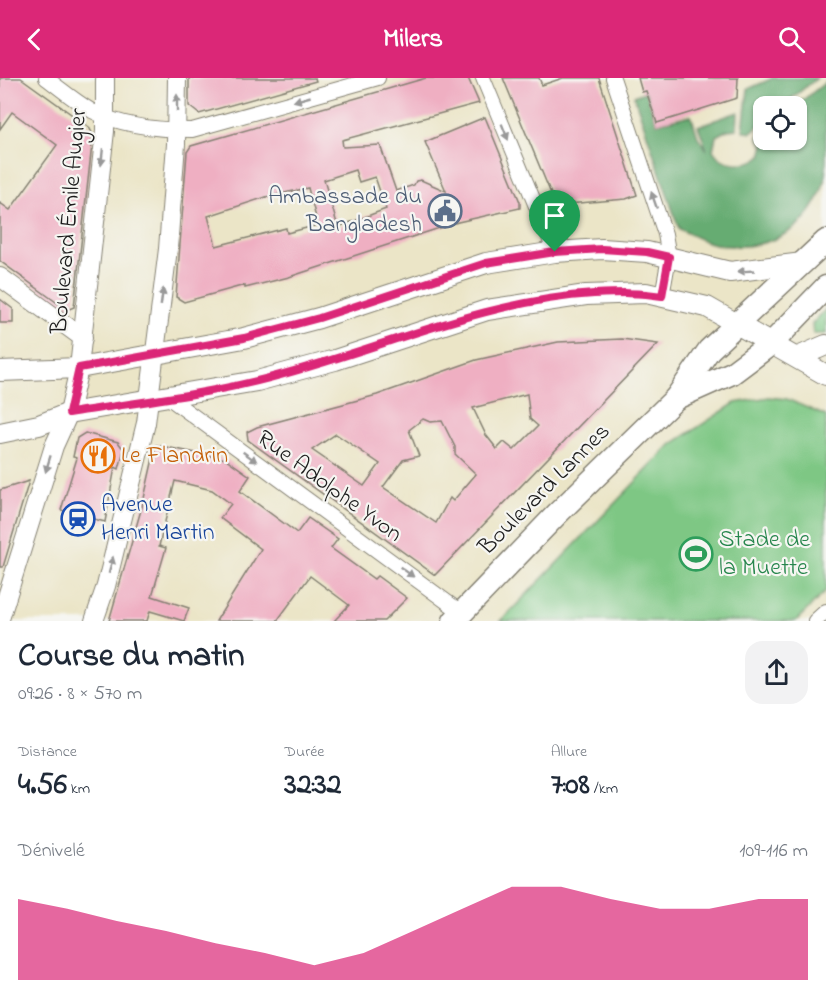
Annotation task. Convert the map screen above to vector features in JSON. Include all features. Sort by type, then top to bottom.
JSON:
[{"type":"main road","name":"Boulevard Lannes","points":[[458,617],[557,514],[676,398],[709,350],[826,241]]},
{"type":"main road","points":[[0,371],[79,368],[244,338],[319,318],[486,263],[555,252],[602,249],[647,252],[730,272],[803,263]]},
{"type":"main road","name":"Boulevard Lannes","points":[[676,398],[732,373],[772,343],[826,287]]},
{"type":"main road","points":[[0,433],[39,425],[69,413],[169,398],[256,381],[324,363],[487,310],[586,295],[646,293],[707,307],[737,322],[826,375]]},
{"type":"main road","points":[[798,357],[826,345]]},
{"type":"street","points":[[46,78],[91,111],[162,129],[177,130],[192,130],[378,78]]},
{"type":"street","name":"Boulevard Émile Augier","points":[[0,619],[54,447],[69,413],[79,368],[105,116],[105,78]]},
{"type":"street","points":[[94,621],[106,586],[130,492],[148,401],[168,249],[177,130],[177,78]]},
{"type":"street","points":[[483,78],[555,252]]},
{"type":"street","points":[[613,78],[665,234],[669,257],[662,296]]},
{"type":"street","points":[[0,277],[83,338]]},
{"type":"street","name":"Rue Adolphe Yvon","points":[[169,398],[458,617]]},
{"type":"street","points":[[815,621],[826,611]]},
{"type":"green space","points":[[773,78],[817,78],[794,96],[753,96],[753,130],[750,133],[743,130],[748,89]]},
{"type":"green space","points":[[826,82],[826,174],[811,210],[799,223],[785,234],[769,241],[733,246],[710,243],[679,229],[634,96],[646,91],[657,123],[691,115],[698,137],[707,150],[698,126],[738,112],[737,129],[727,130],[716,136],[713,150],[722,159],[736,163],[756,160],[761,156],[763,150],[807,150],[807,97]]},
{"type":"green space","points":[[826,309],[826,334],[813,334],[812,324]]},
{"type":"green space","name":"Stade de la Muette","points":[[769,397],[787,399],[826,416],[826,591],[796,621],[501,621],[672,444],[735,403]]},
{"type":"building","points":[[0,78],[21,78],[89,127],[93,135],[74,307],[67,310],[0,261],[0,203],[10,210],[57,145],[12,112],[0,129]]},
{"type":"building","points":[[189,78],[315,78],[316,81],[199,114],[189,106]]},
{"type":"building","points":[[426,78],[468,78],[479,103],[342,140],[343,147],[380,145],[396,191],[421,180],[446,191],[425,142],[485,117],[520,202],[520,208],[458,222],[289,277],[245,288],[245,285],[184,302],[176,297],[187,152],[191,146]],"holes":[[[355,170],[359,182],[375,177],[386,209],[338,227],[324,180]],[[308,188],[318,225],[287,233],[286,228],[216,246],[208,216],[266,197]]]},
{"type":"building","points":[[503,78],[539,78],[542,85],[563,78],[599,78],[637,195],[626,199],[567,204],[554,201]]},
{"type":"building","points":[[638,78],[738,78],[737,98],[657,123],[646,91],[642,92]]},
{"type":"building","points":[[0,299],[13,309],[13,323],[0,323]]},
{"type":"building","points":[[622,339],[658,344],[435,575],[248,440],[247,432],[257,427],[377,395],[476,360],[558,342]],"holes":[[[527,394],[530,419],[538,426],[514,450],[504,442],[497,449],[486,435],[473,408]],[[423,419],[430,422],[442,421],[455,447],[455,454],[476,474],[453,501],[450,498],[436,523],[383,487],[403,460],[419,456],[409,430]],[[336,434],[380,464],[364,486],[312,450]]]},
{"type":"building","points":[[85,433],[118,442],[124,450],[119,469],[115,467],[105,522],[61,510],[77,458],[73,457],[77,438]]},
{"type":"building","points":[[156,445],[226,459],[250,476],[240,491],[297,533],[308,518],[338,539],[331,548],[374,579],[377,576],[407,598],[384,621],[334,621],[349,605],[310,576],[277,621],[216,621],[261,549],[220,518],[231,504],[212,490],[175,481],[159,546],[166,548],[152,596],[189,608],[184,621],[150,611],[147,621],[109,621],[143,503]]},
{"type":"building","points":[[29,481],[3,567],[0,567],[0,490]]},
{"type":"place","name":"Ambassade du Bangladesh","points":[[445,211]]},
{"type":"place","name":"Le Flandrin","points":[[98,456]]},
{"type":"place","name":"Avenue Henri Martin","points":[[78,519]]},
{"type":"place","name":"Stade de la Muette","points":[[696,554]]},
{"type":"route","points":[[602,249],[647,252],[669,257],[662,296],[646,293],[616,293],[556,297],[487,310],[335,360],[256,381],[205,392],[69,413],[79,368],[244,338],[319,318],[404,288],[486,263],[555,252],[602,249]]}]
